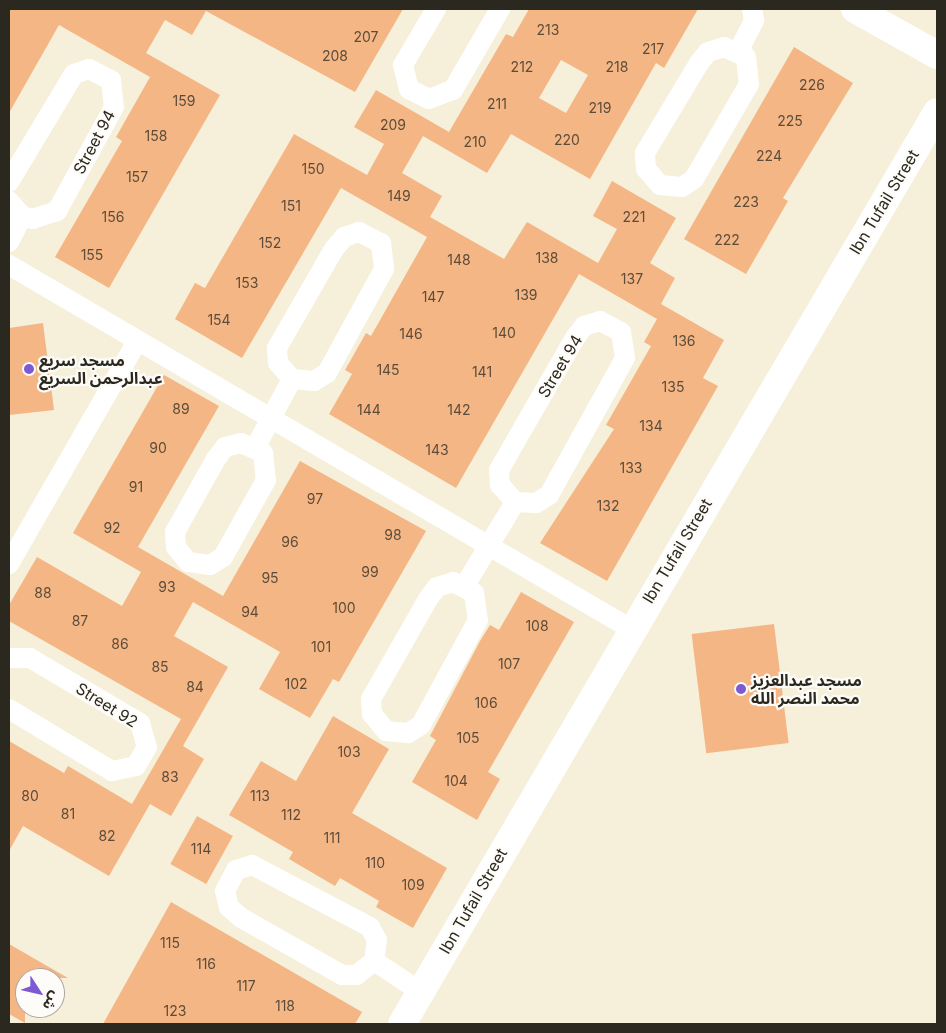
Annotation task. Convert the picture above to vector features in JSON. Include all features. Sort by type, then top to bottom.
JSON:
[{"type":"street","points":[[436,9],[403,65],[409,89],[429,99],[453,90],[500,9]]},
{"type":"street","points":[[738,52],[754,20],[752,9]]},
{"type":"street","points":[[855,9],[937,54]]},
{"type":"street","points":[[724,47],[738,52],[749,63],[749,84],[694,179],[682,187],[660,185],[646,169],[645,153],[708,52],[724,47]]},
{"type":"street","name":"Street 94","points":[[9,182],[74,74],[89,70],[111,80],[114,107],[57,210],[44,218],[22,216]]},
{"type":"street","name":"Ibn Tufail Street","points":[[402,1024],[631,629],[937,112]]},
{"type":"street","points":[[9,201],[22,216],[9,242]]},
{"type":"street","points":[[359,232],[373,237],[384,248],[384,269],[327,373],[314,381],[292,379],[278,363],[277,348],[344,237],[359,232]]},
{"type":"street","points":[[9,265],[631,629]]},
{"type":"street","name":"Street 94","points":[[600,321],[614,326],[625,338],[625,358],[549,496],[536,503],[515,502],[500,485],[499,470],[584,326],[600,321]]},
{"type":"street","points":[[9,564],[137,341]]},
{"type":"street","points":[[255,448],[292,379]]},
{"type":"street","points":[[235,443],[255,448],[266,459],[266,480],[223,557],[210,564],[188,562],[176,548],[175,532],[216,459],[235,443]]},
{"type":"street","points":[[464,587],[515,502]]},
{"type":"street","points":[[453,582],[464,587],[474,593],[479,608],[454,664],[421,725],[408,733],[386,730],[372,714],[371,699],[437,587],[453,582]]},
{"type":"street","name":"Street 92","points":[[9,658],[30,658],[140,722],[147,747],[136,766],[112,771],[9,709]]},
{"type":"street","points":[[242,866],[263,867],[370,927],[377,940],[374,961],[358,975],[342,976],[240,917],[225,897],[230,878],[242,866]]},
{"type":"street","points":[[374,961],[420,992]]},
{"type":"building","points":[[9,9],[403,9],[355,92],[206,11],[192,35],[165,20],[146,53],[220,95],[109,288],[55,257],[122,141],[116,137],[150,77],[59,25],[9,113]]},
{"type":"building","points":[[529,9],[698,9],[664,68],[656,63],[590,179],[511,134],[487,173],[423,136],[402,173],[442,196],[430,217],[504,259],[527,222],[598,263],[617,229],[593,216],[612,181],[676,218],[650,263],[675,278],[661,304],[724,340],[703,378],[718,386],[607,581],[540,543],[614,429],[606,425],[651,346],[644,342],[657,319],[579,274],[456,488],[329,414],[352,374],[345,370],[366,333],[371,336],[427,237],[341,188],[242,358],[175,319],[195,283],[205,288],[294,134],[367,175],[384,144],[354,127],[376,90],[449,132],[506,34],[513,37]],"holes":[[[561,60],[588,75],[566,113],[539,98]]]},
{"type":"building","points":[[794,47],[853,83],[783,198],[788,201],[746,274],[684,239]]},
{"type":"building","name":"مسجد سريع عبدالرحمن السريع","points":[[43,323],[54,410],[9,415],[9,328]]},
{"type":"building","points":[[164,375],[219,406],[138,547],[223,596],[300,461],[426,531],[339,682],[333,679],[310,718],[259,689],[280,652],[193,602],[174,636],[228,667],[183,746],[204,759],[171,816],[150,804],[109,876],[23,826],[9,851],[9,741],[64,773],[68,766],[132,804],[181,719],[9,621],[9,605],[37,557],[122,606],[141,572],[73,533]]},
{"type":"building","points":[[521,592],[574,622],[488,772],[500,779],[477,820],[412,782],[436,740],[430,736],[480,641],[490,625],[499,630]]},
{"type":"building","name":"مسجد عبدالعزيز محمد النصر الله","points":[[774,624],[789,743],[706,753],[692,634]]},
{"type":"building","points":[[333,716],[389,749],[352,813],[447,868],[413,928],[376,907],[379,901],[340,878],[335,886],[289,859],[293,852],[229,815],[261,761],[296,781]]},
{"type":"building","points":[[197,816],[233,836],[206,884],[170,864]]},
{"type":"building","points":[[171,902],[362,1012],[355,1024],[103,1024]]},
{"type":"building","points":[[9,944],[51,968],[15,968],[15,1017],[9,1014]]},
{"type":"building","points":[[16,1018],[25,1018],[25,1023]]},
{"type":"place","name":"مسجد سريع عبدالرحمن السريع","points":[[29,369]]},
{"type":"place","name":"مسجد عبدالعزيز محمد النصر الله","points":[[741,689]]}]
